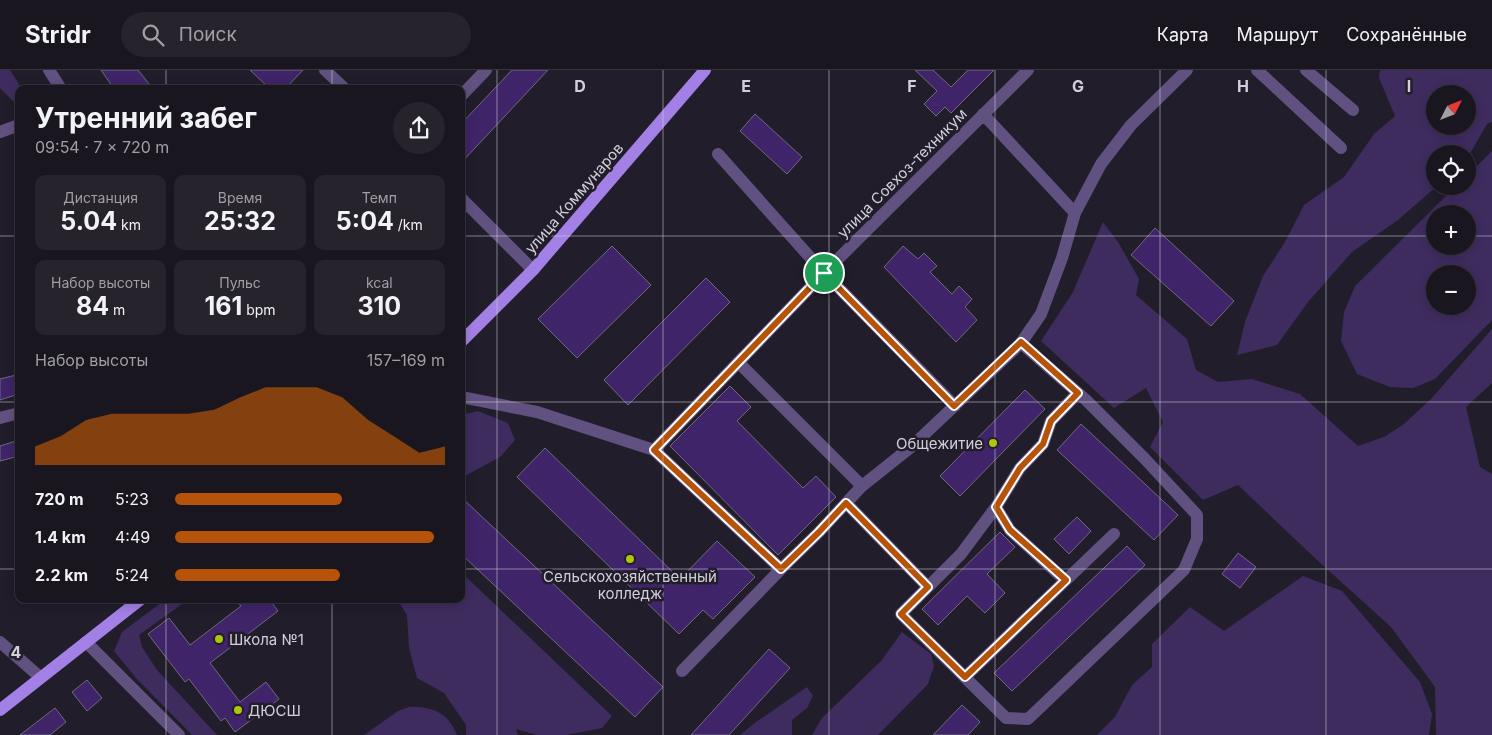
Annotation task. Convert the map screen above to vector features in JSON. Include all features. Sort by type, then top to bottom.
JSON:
[{"type":"main road","name":"улица Коммунаров","points":[[465,338],[534,270],[705,70]]},
{"type":"main road","points":[[0,710],[136,603]]},
{"type":"street","points":[[49,70],[58,85]]},
{"type":"street","points":[[324,70],[341,85]]},
{"type":"street","points":[[465,92],[486,70]]},
{"type":"street","name":"улица Совхоз-техникум","points":[[654,450],[824,273],[1028,70]]},
{"type":"street","points":[[682,672],[862,486],[911,447],[1021,342],[1040,314],[1062,258],[1075,213],[1101,164],[1125,133],[1187,70]]},
{"type":"street","points":[[1257,70],[1341,148]]},
{"type":"street","points":[[1306,70],[1352,110]]},
{"type":"street","points":[[983,114],[1075,213]]},
{"type":"street","points":[[0,132],[15,126]]},
{"type":"street","points":[[718,154],[824,273],[954,406]]},
{"type":"street","points":[[465,202],[534,270]]},
{"type":"street","points":[[1021,342],[1078,393],[1197,515],[1197,539],[1184,570],[1028,719],[1006,718],[901,614],[961,554],[996,507],[1020,468],[1043,444],[1051,421],[1078,393]]},
{"type":"street","points":[[738,362],[862,486]]},
{"type":"street","points":[[465,398],[537,412],[654,450],[781,569]]},
{"type":"street","points":[[0,418],[15,414]]},
{"type":"street","points":[[846,503],[928,587]]},
{"type":"street","points":[[996,507],[1010,530],[1066,580]]},
{"type":"street","points":[[965,677],[1114,534]]},
{"type":"street","points":[[0,642],[40,677]]},
{"type":"street","points":[[86,642],[179,735]]},
{"type":"shaded area","points":[[0,70],[10,70],[19,85],[15,85],[15,101],[0,88]]},
{"type":"shaded area","points":[[1380,70],[1492,70],[1492,122],[1487,124],[1475,145],[1426,145],[1427,195],[1398,220],[1352,252],[1308,302],[1277,345],[1237,355],[1245,322],[1263,276],[1285,242],[1304,205],[1344,177],[1374,134],[1395,116],[1379,78]]},
{"type":"shaded area","points":[[1492,151],[1492,320],[1435,379],[1413,388],[1390,387],[1357,374],[1341,341],[1344,312],[1355,286],[1426,216],[1426,255],[1476,255],[1476,205],[1437,205],[1447,195],[1476,195],[1476,167]]},
{"type":"shaded area","points":[[1103,222],[1118,242],[1139,279],[1136,295],[1187,339],[1196,370],[1218,382],[1252,379],[1300,394],[1358,446],[1384,437],[1404,424],[1432,398],[1492,329],[1492,383],[1466,407],[1480,467],[1492,474],[1492,735],[1436,735],[1435,687],[1391,627],[1238,485],[1203,500],[1150,447],[1163,422],[1146,388],[1114,408],[1041,341],[1073,292]]},
{"type":"shaded area","points":[[478,411],[508,423],[515,440],[500,457],[465,476],[465,414]]},
{"type":"shaded area","points":[[465,576],[612,716],[602,728],[567,735],[537,735],[516,729],[518,735],[466,735],[466,725],[444,693],[417,678],[409,648],[407,615],[400,603],[465,603]]},
{"type":"shaded area","points":[[1303,576],[1342,591],[1420,682],[1432,714],[1429,735],[1097,735],[1115,717],[1132,685],[1152,667],[1152,644],[1190,607],[1224,631]]},
{"type":"shaded area","points":[[161,603],[183,603],[139,635],[142,647],[157,670],[217,735],[192,735],[136,678],[114,651],[122,632]]},
{"type":"shaded area","points":[[902,632],[931,654],[934,666],[928,684],[878,735],[812,735],[822,718],[881,661]]},
{"type":"shaded area","points":[[807,687],[813,696],[807,708],[792,720],[792,735],[740,735],[756,722]]},
{"type":"shaded area","points":[[409,707],[432,709],[438,712],[449,721],[457,735],[364,735],[398,711]]},
{"type":"building","points":[[101,70],[138,70],[150,85],[111,85]]},
{"type":"building","points":[[250,70],[303,70],[289,85],[266,85]]},
{"type":"building","points":[[512,70],[548,70],[465,159],[465,120]]},
{"type":"building","points":[[915,70],[933,70],[951,87],[968,70],[994,70],[951,113],[945,107],[936,116],[924,104],[937,91]]},
{"type":"building","points":[[755,114],[802,157],[787,174],[740,131]]},
{"type":"building","points":[[1155,228],[1234,301],[1211,326],[1131,255]]},
{"type":"building","points":[[612,246],[651,285],[577,358],[538,319]]},
{"type":"building","points":[[903,246],[918,259],[924,253],[937,266],[930,272],[952,294],[959,286],[972,299],[965,307],[977,320],[956,342],[884,267]]},
{"type":"building","points":[[706,278],[730,302],[628,405],[604,380]]},
{"type":"building","points":[[15,375],[15,395],[0,400],[0,379]]},
{"type":"building","points":[[730,386],[751,407],[737,421],[803,488],[816,476],[836,497],[778,555],[670,446]]},
{"type":"building","name":"Общежитие","points":[[1025,390],[1045,409],[960,496],[940,476]]},
{"type":"building","points":[[1081,424],[1178,515],[1154,540],[1057,450]]},
{"type":"building","points":[[15,441],[15,457],[0,461],[0,446]]},
{"type":"building","name":"Сельскохозяйственный колледж","points":[[545,448],[680,579],[717,541],[755,577],[713,619],[703,610],[679,634],[517,477]]},
{"type":"building","points":[[465,501],[663,687],[635,717],[465,558]]},
{"type":"building","points":[[1077,517],[1091,531],[1069,554],[1054,539]]},
{"type":"building","points":[[1000,532],[1015,547],[987,574],[1005,593],[985,613],[967,596],[938,625],[922,609]]},
{"type":"building","points":[[1127,546],[1145,565],[1012,691],[994,673]]},
{"type":"building","points":[[1238,553],[1256,567],[1240,588],[1222,574]]},
{"type":"building","name":"Школа №1","points":[[238,603],[272,603],[278,611],[210,663],[240,702],[266,682],[279,699],[235,732],[225,718],[221,721],[189,679],[185,682],[148,634],[169,618],[190,645],[241,606]]},
{"type":"building","points":[[769,649],[790,668],[729,735],[691,735]]},
{"type":"building","points":[[87,680],[102,698],[87,711],[72,692]]},
{"type":"building","points":[[962,705],[980,722],[968,735],[933,735]]},
{"type":"building","points":[[55,708],[66,722],[50,735],[20,735]]},
{"type":"place","name":"Общежитие","points":[[993,443]]},
{"type":"place","name":"Сельскохозяйственный колледж","points":[[630,559]]},
{"type":"place","name":"Школа №1","points":[[219,639]]},
{"type":"place","name":"ДЮСШ","points":[[238,710]]},
{"type":"route","points":[[824,273],[954,406],[1021,342],[1078,393],[1051,421],[1043,444],[1020,468],[996,507],[1010,530],[1066,580],[965,677],[901,614],[928,587],[846,503],[781,569],[654,450],[824,273]]}]
